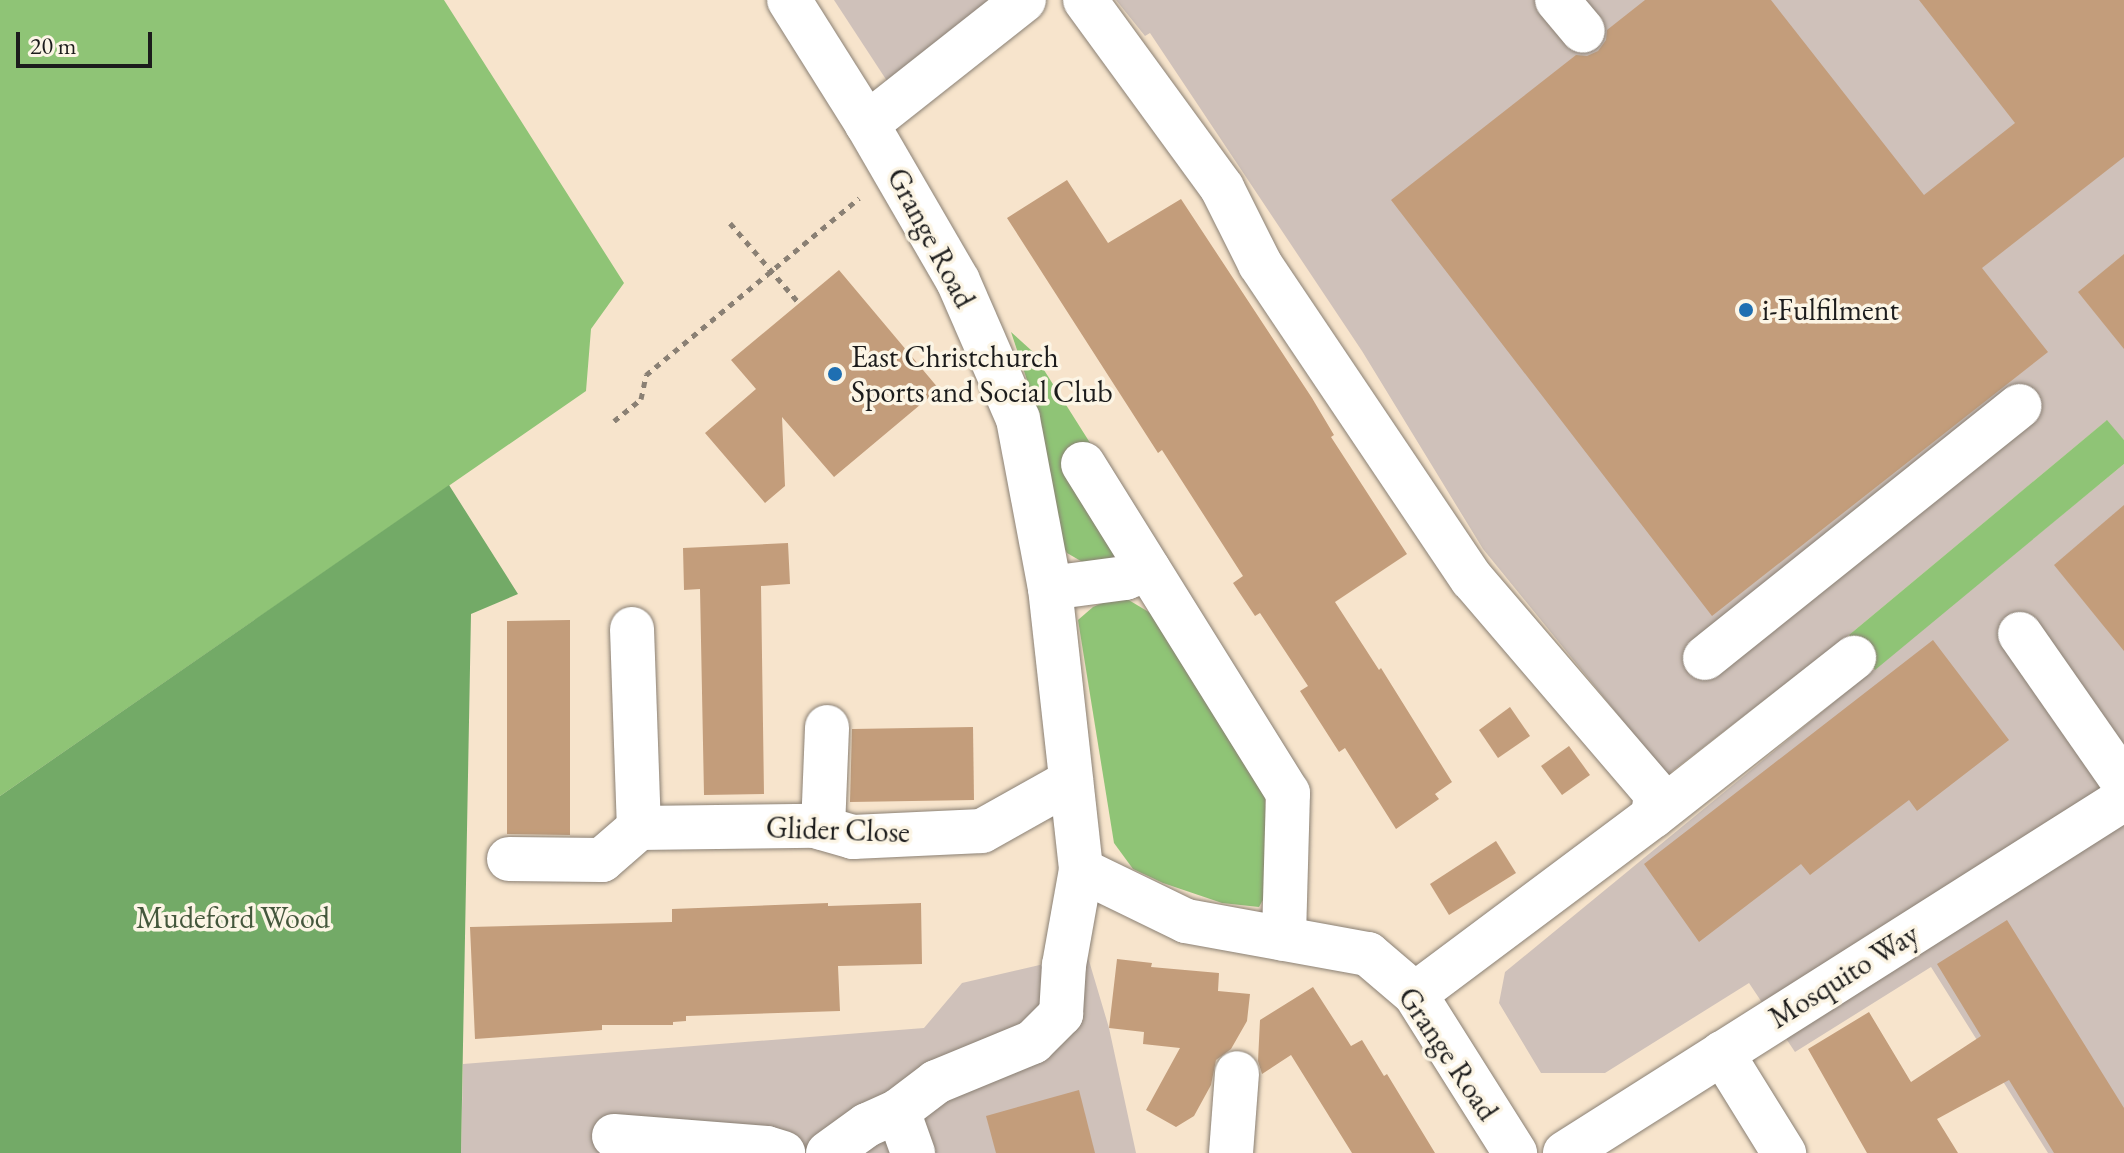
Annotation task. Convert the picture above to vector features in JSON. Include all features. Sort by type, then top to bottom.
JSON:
[{"type":"street","name":"Grange Road","points":[[789,0],[867,124],[958,281],[1018,419],[1050,588],[1081,870],[1186,921],[1368,954],[1415,994],[1515,1153]]},
{"type":"street","points":[[867,124],[1024,0]]},
{"type":"street","points":[[1085,0],[1222,188],[1260,264],[1472,579],[1654,805]]},
{"type":"street","points":[[1705,658],[2019,406]]},
{"type":"street","points":[[1083,464],[1288,793],[1284,939]]},
{"type":"street","points":[[1050,588],[1125,578],[1148,569]]},
{"type":"street","points":[[509,859],[602,860],[639,828],[632,629]]},
{"type":"street","points":[[2020,634],[2124,783]]},
{"type":"street","points":[[1415,994],[1654,805],[1854,658]]},
{"type":"street","points":[[823,828],[827,727]]},
{"type":"street","name":"Glider Close","points":[[639,828],[823,828],[853,837],[982,831],[1071,781]]},
{"type":"street","name":"Mosquito Way","points":[[1565,1153],[2124,799]]},
{"type":"street","points":[[828,1153],[867,1125],[898,1111],[936,1082],[1033,1042],[1061,1014],[1064,965],[1081,870]]},
{"type":"street","points":[[1722,1053],[1784,1153]]},
{"type":"street","points":[[1231,1153],[1237,1073]]},
{"type":"street","points":[[898,1111],[913,1153]]},
{"type":"street","points":[[614,1136],[752,1147],[783,1153]]},
{"type":"path","points":[[614,421],[641,399],[646,375],[893,169]]},
{"type":"path","points":[[730,223],[799,303]]},
{"type":"shaded area","points":[[834,0],[993,0],[889,84]]},
{"type":"shaded area","points":[[1116,0],[2124,0],[2124,440],[2106,421],[1849,635],[1667,775],[1483,549],[1362,351],[1150,33],[1145,36]]},
{"type":"shaded area","points":[[2124,464],[2124,1153],[2048,1153],[1931,967],[1795,1052],[1749,983],[1605,1073],[1541,1073],[1499,1003],[1505,972]]},
{"type":"shaded area","points":[[1087,954],[1109,1028],[1136,1153],[461,1153],[463,1064],[924,1028],[962,983]]},
{"type":"green space","points":[[0,0],[444,0],[624,283],[591,329],[586,391],[0,796]]},
{"type":"green space","points":[[1011,332],[1032,351],[1092,446],[1116,554],[1109,563],[1086,564],[1067,553],[1057,535],[1036,407]]},
{"type":"green space","points":[[2107,420],[2124,440],[2124,464],[1875,670],[1849,635]]},
{"type":"green space","name":"Mudeford Wood","points":[[449,485],[518,594],[471,614],[461,1153],[0,1153],[0,796]]},
{"type":"green space","points":[[1127,599],[1152,614],[1264,786],[1272,883],[1259,907],[1222,903],[1163,883],[1133,869],[1114,843],[1078,620],[1093,607],[1109,600]]},
{"type":"building","name":"i-Fulfilment","points":[[1645,0],[1771,0],[1924,195],[2015,123],[1919,0],[2124,0],[2124,157],[1982,268],[2048,352],[1712,616],[1391,200],[1576,55],[1587,56],[1598,51],[1606,40],[1607,30]]},
{"type":"building","points":[[1067,180],[1108,243],[1181,199],[1312,398],[1334,435],[1331,437],[1407,554],[1335,602],[1379,670],[1381,668],[1452,782],[1435,794],[1439,799],[1396,829],[1345,748],[1339,752],[1300,691],[1308,686],[1260,613],[1255,616],[1233,583],[1243,576],[1162,450],[1158,453],[1007,218]]},
{"type":"building","points":[[2124,254],[2124,349],[2078,292]]},
{"type":"building","name":"East Christchurch Sports and Social Club","points":[[839,270],[939,389],[834,477],[782,417],[785,486],[765,503],[705,433],[756,389],[731,360]]},
{"type":"building","points":[[2124,505],[2124,651],[2054,565]]},
{"type":"building","points":[[788,543],[790,584],[761,586],[764,794],[704,795],[700,589],[684,590],[683,548]]},
{"type":"building","points":[[570,620],[570,835],[507,834],[507,621]]},
{"type":"building","points":[[1933,640],[2009,740],[1917,811],[1909,800],[1810,875],[1801,864],[1699,942],[1644,864]]},
{"type":"building","points":[[1510,707],[1530,736],[1498,758],[1479,730]]},
{"type":"building","points":[[973,727],[974,800],[850,802],[852,729]]},
{"type":"building","points":[[1569,746],[1590,775],[1562,795],[1541,766]]},
{"type":"building","points":[[1496,841],[1516,873],[1449,915],[1430,884]]},
{"type":"building","points":[[828,903],[828,906],[921,903],[922,964],[838,966],[840,1011],[686,1016],[686,1021],[673,1022],[673,1025],[602,1025],[602,1030],[475,1039],[470,927],[672,922],[672,909]]},
{"type":"building","points":[[2007,920],[2124,1108],[2124,1153],[2054,1153],[2009,1080],[1937,1119],[1958,1153],[1867,1153],[1808,1049],[1869,1012],[1911,1082],[1981,1036],[1937,964]]},
{"type":"building","points":[[1117,959],[1152,963],[1151,967],[1219,973],[1218,991],[1250,994],[1247,1021],[1231,1049],[1216,1060],[1211,1085],[1194,1116],[1176,1127],[1146,1110],[1180,1048],[1143,1044],[1144,1032],[1109,1028]]},
{"type":"building","points":[[1313,987],[1351,1046],[1362,1040],[1384,1076],[1387,1074],[1435,1153],[1352,1153],[1291,1055],[1262,1074],[1258,1061],[1260,1020]]},
{"type":"building","points":[[1079,1090],[1095,1153],[996,1153],[986,1116]]},
{"type":"place","name":"i-Fulfilment","points":[[1746,310]]},
{"type":"place","name":"East Christchurch Sports and Social Club","points":[[835,374]]}]
